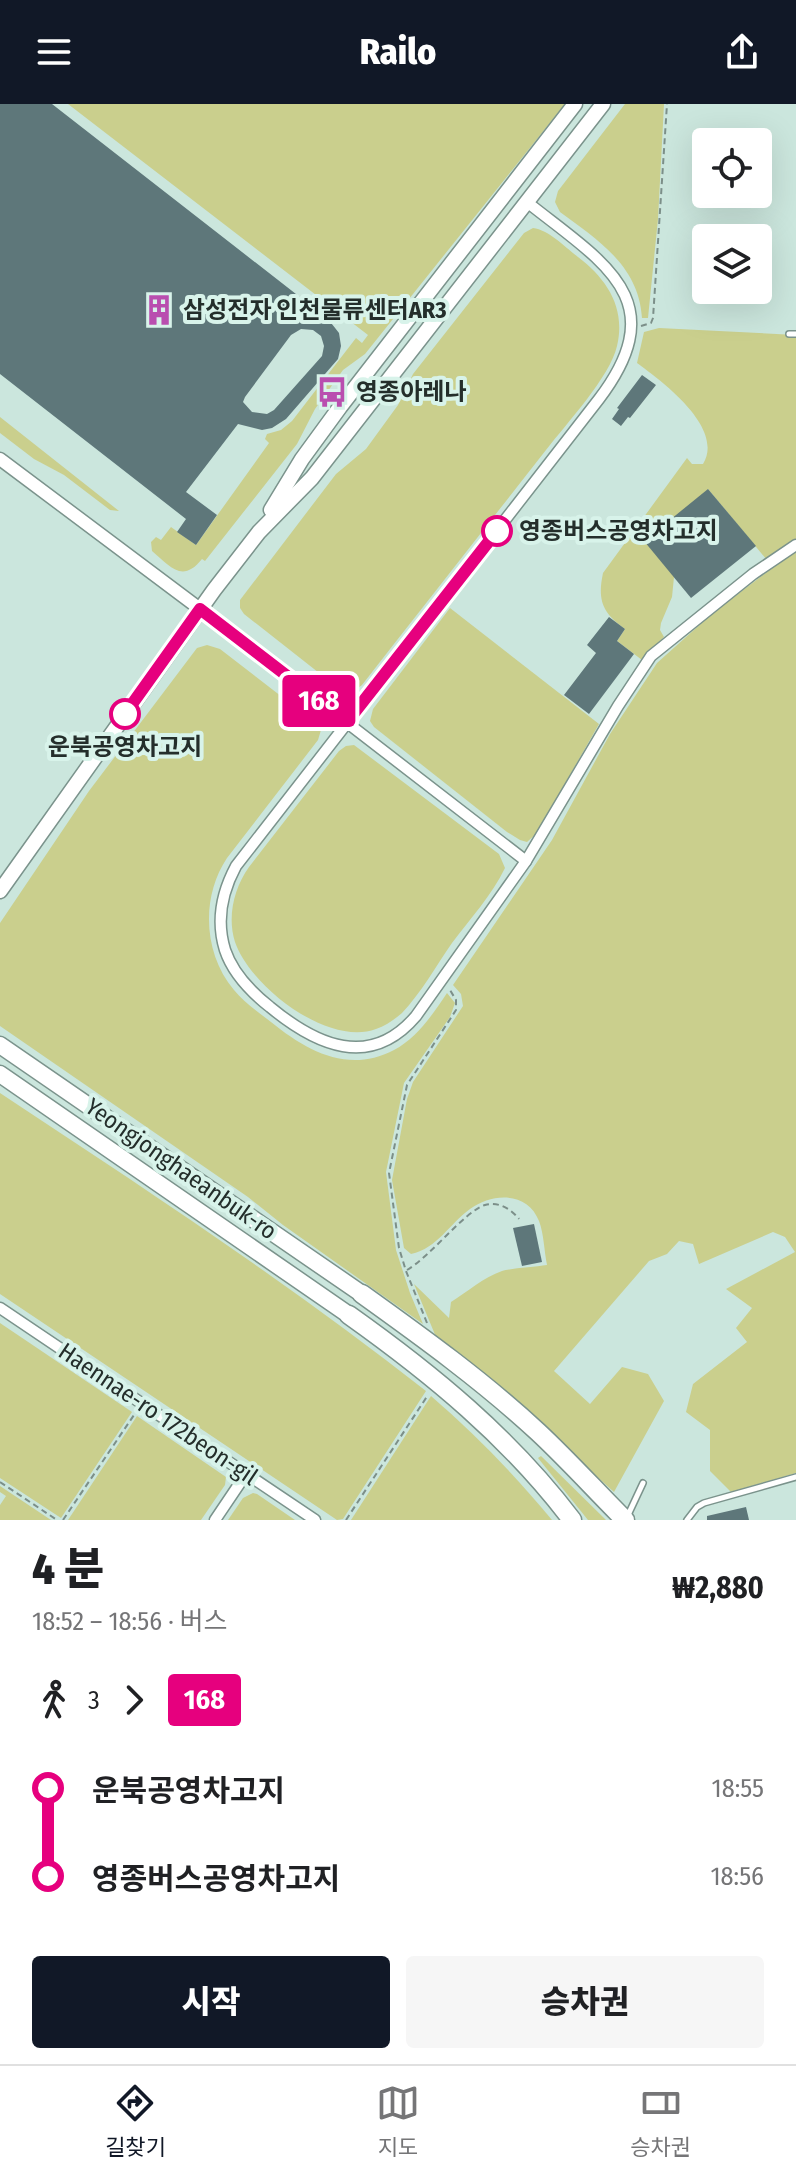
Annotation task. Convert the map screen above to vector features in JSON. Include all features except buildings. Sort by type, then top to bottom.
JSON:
[{"type":"highway","name":"Yeongjonghaeanbuk-ro","points":[[0,1045],[362,1294]]},
{"type":"highway","name":"Yeongjonghaeanbuk-ro","points":[[0,1074],[349,1315]]},
{"type":"highway","points":[[362,1294],[503,1401],[627,1520]]},
{"type":"highway","points":[[349,1315],[423,1369],[476,1415],[524,1463],[570,1517]]},
{"type":"main road","points":[[0,891],[200,609],[259,532],[302,459],[575,104]]},
{"type":"main road","points":[[259,532],[312,478],[603,104]]},
{"type":"street","points":[[527,202],[610,269],[626,298],[632,326],[628,352],[613,381],[241,858],[225,890],[221,917],[225,950],[240,979],[276,1012],[325,1043],[355,1047],[390,1038],[416,1016],[526,861],[651,656],[753,574],[796,545]]},
{"type":"street","points":[[0,459],[526,861]]},
{"type":"street","name":"Haennae-ro 172beon-gil","points":[[0,1308],[315,1520]]},
{"type":"street","points":[[215,1520],[246,1474]]},
{"type":"lane","points":[[687,1520],[704,1503],[796,1477]]},
{"type":"lane","points":[[627,1520],[643,1483]]},
{"type":"path","points":[[632,326],[647,326],[653,318],[667,104]]},
{"type":"path","points":[[428,1324],[406,1271],[389,1185],[390,1164],[407,1085],[456,1010],[456,1000],[447,988]]},
{"type":"path","points":[[406,1271],[428,1255],[470,1215],[487,1205],[505,1207],[519,1219]]},
{"type":"path","points":[[346,1520],[428,1395]]},
{"type":"path","points":[[63,1520],[136,1412]]},
{"type":"path","points":[[0,1482],[57,1520]]},
{"type":"green space","points":[[68,104],[565,104],[365,354],[343,370],[315,409],[297,444],[205,561],[202,559],[195,566],[182,571],[170,567],[152,551],[151,542],[156,537],[161,540],[171,527],[196,545],[269,443],[265,439],[267,434],[281,430],[292,421],[356,338],[362,343],[368,335]]},
{"type":"green space","points":[[625,104],[664,104],[658,219],[648,318],[642,318],[639,300],[625,269],[602,244],[560,212],[555,202],[558,191]]},
{"type":"green space","points":[[533,228],[557,240],[588,266],[612,296],[619,319],[613,358],[586,400],[362,685],[354,691],[342,691],[244,614],[240,600],[336,474],[366,449],[398,405],[413,374],[524,233]]},
{"type":"green space","points":[[659,328],[796,335],[796,541],[767,560],[708,489],[674,577],[672,597],[661,623],[660,630],[664,637],[642,660],[617,641],[625,629],[604,606],[601,591],[603,573],[687,458],[692,464],[703,464],[708,450],[706,436],[688,407],[637,363],[644,332]]},
{"type":"green space","points":[[0,417],[119,511],[110,510],[0,433]]},
{"type":"green space","points":[[796,550],[796,1473],[731,1492],[710,1471],[710,1430],[686,1412],[693,1384],[747,1342],[736,1328],[752,1308],[726,1289],[795,1252],[785,1237],[773,1232],[699,1264],[693,1244],[679,1241],[667,1254],[649,1261],[554,1371],[590,1404],[622,1367],[648,1374],[664,1401],[614,1492],[463,1357],[436,1337],[414,1284],[449,1318],[451,1302],[489,1277],[506,1270],[547,1265],[541,1226],[534,1211],[527,1204],[509,1198],[479,1203],[429,1247],[411,1254],[404,1248],[392,1180],[407,1099],[413,1082],[463,1006],[461,994],[453,985],[552,840],[610,734],[657,663],[714,612]]},
{"type":"green space","points":[[450,608],[599,724],[537,833],[527,842],[507,832],[370,721],[373,709]]},
{"type":"green space","points":[[207,645],[220,649],[321,730],[318,740],[227,858],[213,890],[209,925],[211,942],[216,959],[234,990],[256,1011],[299,1042],[329,1056],[360,1060],[377,1057],[402,1045],[430,1017],[447,993],[455,1003],[450,1017],[404,1083],[386,1172],[396,1250],[423,1324],[248,1197],[0,1026],[0,923],[89,791],[197,648]]},
{"type":"green space","points":[[354,745],[499,854],[505,868],[402,1013],[379,1028],[357,1032],[314,1021],[274,994],[243,959],[235,942],[232,923],[236,893],[249,867],[339,751]]},
{"type":"green space","points":[[0,1093],[269,1275],[426,1391],[343,1519],[337,1520],[0,1294]]},
{"type":"green space","points":[[0,1323],[132,1412],[61,1518],[0,1478]]},
{"type":"green space","points":[[431,1396],[494,1455],[552,1520],[351,1520]]},
{"type":"green space","points":[[137,1416],[226,1477],[225,1485],[201,1520],[68,1520]]},
{"type":"green space","points":[[541,1456],[606,1520],[588,1520],[538,1458]]},
{"type":"green space","points":[[0,1486],[51,1520],[0,1520],[0,1505],[6,1496],[0,1492]]},
{"type":"green space","points":[[253,1493],[295,1520],[228,1520],[243,1498]]},
{"type":"bus line","name":"168","points":[[125,714],[200,609],[347,722],[497,531]]},
{"type":"place","name":"삼성전자 인천물류센터AR3","points":[[159,310]]},
{"type":"place","name":"영종아레나","points":[[332,392]]},
{"type":"place","name":"영종버스공영차고지","points":[[497,531]]},
{"type":"place","name":"운북공영차고지","points":[[125,714]]}]
